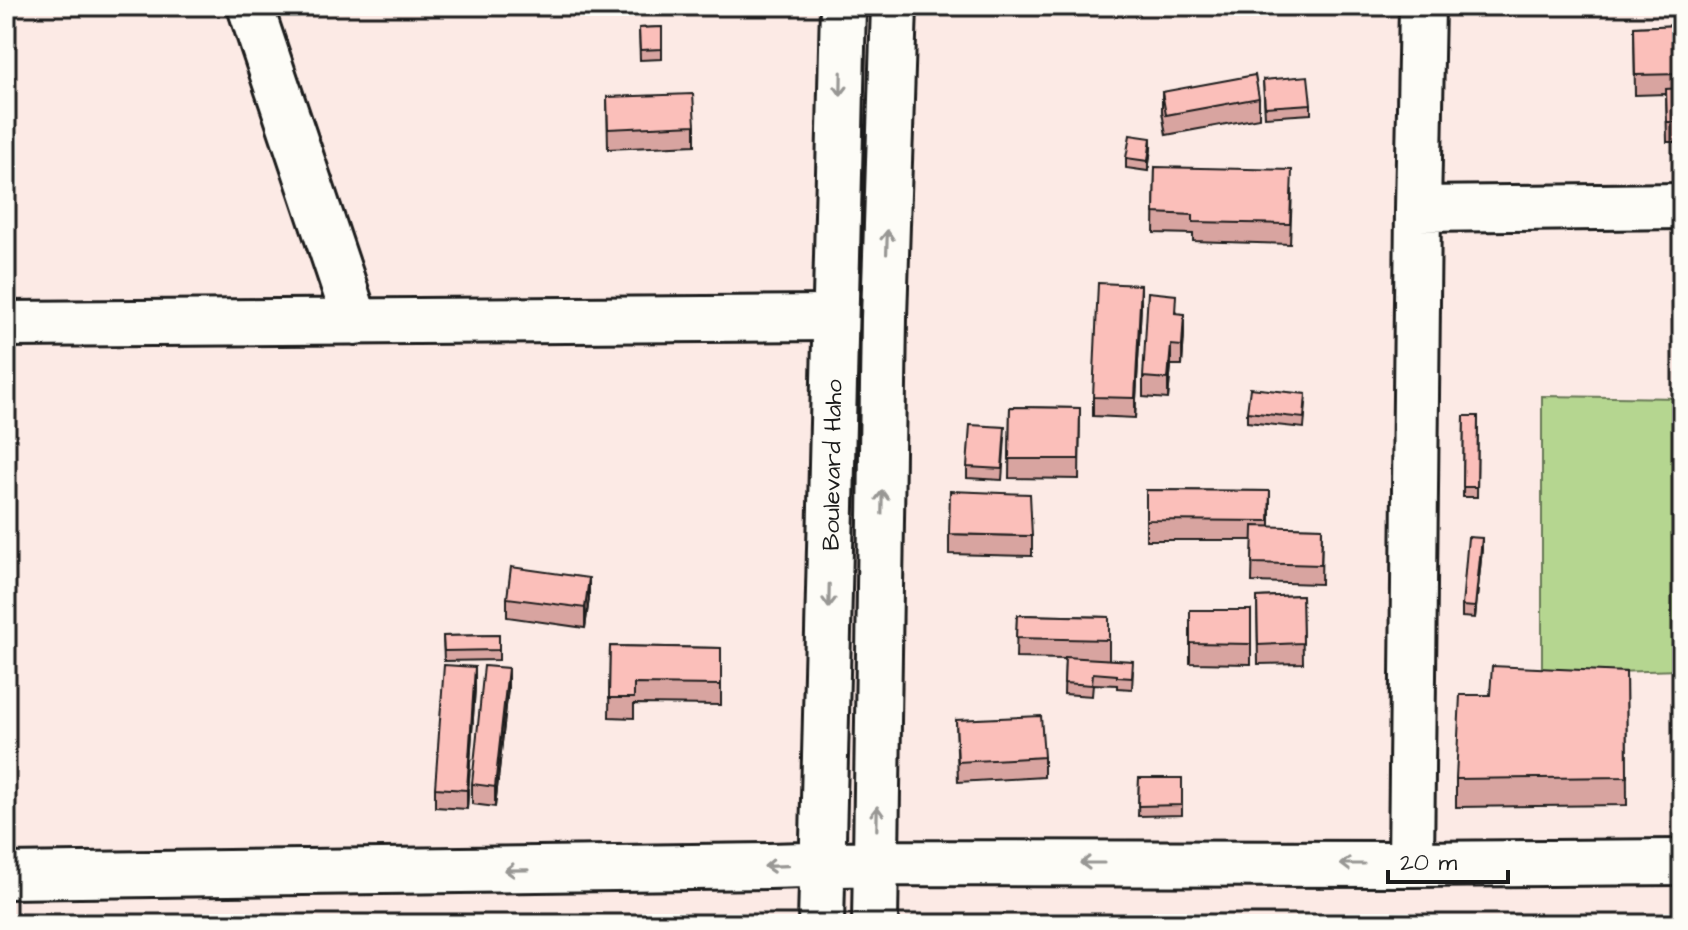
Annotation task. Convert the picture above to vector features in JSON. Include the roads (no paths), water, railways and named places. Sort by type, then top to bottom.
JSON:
[{"type":"main road","points":[[250,6],[356,322]]},
{"type":"main road","name":"Boulevard Haho","points":[[821,924],[843,6]]},
{"type":"main road","name":"Boulevard Haho","points":[[875,924],[884,318],[894,6]]},
{"type":"main road","points":[[1411,864],[1422,6]]},
{"type":"main road","points":[[1418,209],[1682,206]]},
{"type":"main road","points":[[8,320],[356,322],[835,318]]},
{"type":"main road","points":[[6,876],[876,863],[1682,862]]}]
